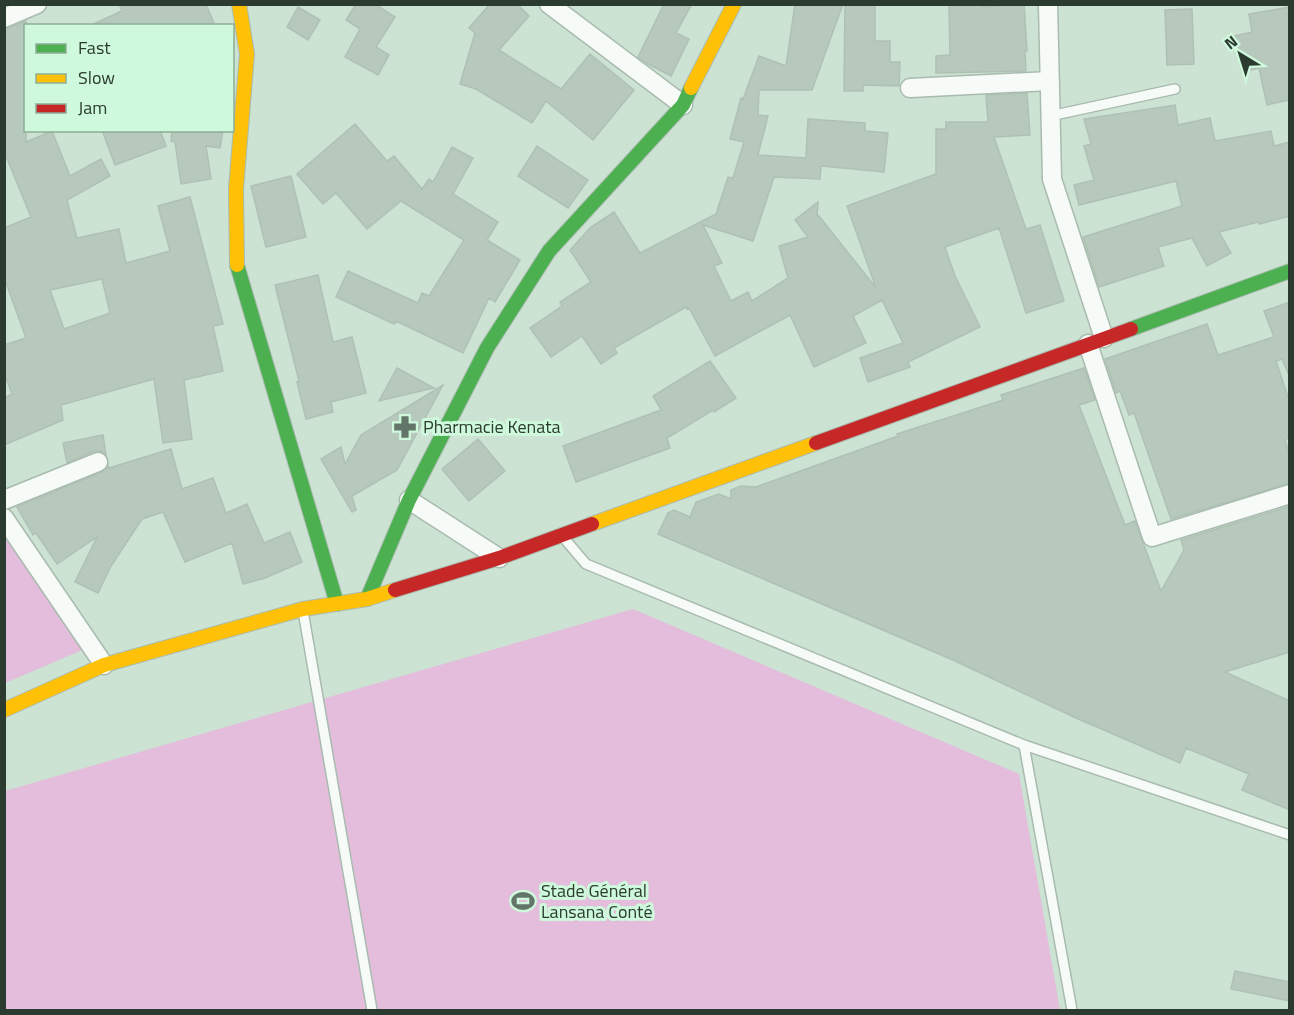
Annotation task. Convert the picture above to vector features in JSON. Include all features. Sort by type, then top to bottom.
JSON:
[{"type":"street","points":[[4,18],[37,4]]},
{"type":"street","points":[[239,4],[247,54],[236,189],[236,260],[337,604]]},
{"type":"street","points":[[549,4],[683,105]]},
{"type":"street","points":[[367,599],[409,500],[487,348],[549,251],[683,105],[734,4]]},
{"type":"street","points":[[1048,4],[1052,179],[1152,537],[1290,494]]},
{"type":"street","points":[[910,88],[1050,81]]},
{"type":"street","points":[[4,710],[104,665],[303,609],[367,599],[498,558],[1290,271]]},
{"type":"street","points":[[4,500],[98,462]]},
{"type":"street","points":[[409,500],[498,558]]},
{"type":"street","points":[[4,518],[104,665]]},
{"type":"lane","points":[[1050,116],[1175,89]]},
{"type":"lane","points":[[561,535],[586,564],[1024,745],[1290,835]]},
{"type":"lane","points":[[303,609],[372,1011]]},
{"type":"lane","points":[[1024,745],[1072,1011]]},
{"type":"shaded area","points":[[4,530],[87,648],[5,683],[4,683]]},
{"type":"shaded area","name":"Stade Général Lansana Conté","points":[[633,609],[1019,774],[1060,1010],[5,1010],[5,791]]},
{"type":"building","points":[[119,4],[206,4],[214,24],[93,24],[122,11]]},
{"type":"building","points":[[356,4],[375,4],[395,17],[376,47],[389,55],[378,75],[345,57],[360,29],[346,20]]},
{"type":"building","points":[[490,4],[517,4],[529,16],[499,50],[561,89],[590,54],[634,90],[593,140],[546,101],[532,123],[476,89],[460,84],[475,33],[469,28]]},
{"type":"building","points":[[664,4],[692,4],[676,33],[689,39],[671,76],[638,57]]},
{"type":"building","points":[[795,4],[843,4],[812,90],[759,90],[758,115],[768,116],[758,155],[806,158],[808,119],[865,123],[865,131],[888,133],[884,172],[821,166],[820,179],[774,177],[753,241],[703,225],[722,263],[714,266],[731,301],[748,292],[752,301],[788,278],[779,246],[808,237],[795,220],[818,202],[817,216],[876,288],[847,206],[936,174],[936,129],[946,129],[946,122],[988,122],[986,95],[1027,93],[1030,135],[994,137],[1026,229],[1040,225],[1064,301],[1026,313],[999,228],[945,247],[955,276],[980,327],[908,362],[910,367],[868,382],[860,358],[903,343],[882,300],[853,316],[866,343],[814,367],[790,315],[715,356],[689,308],[686,307],[614,348],[617,353],[601,364],[582,336],[551,357],[530,328],[562,306],[560,302],[591,282],[570,250],[591,227],[614,212],[640,253],[716,214],[728,177],[733,178],[744,142],[730,139],[741,98],[743,99],[759,56],[786,66]]},
{"type":"building","points":[[845,4],[875,4],[875,41],[890,41],[890,62],[900,62],[899,86],[863,85],[863,91],[844,91]]},
{"type":"building","points":[[949,4],[982,4],[982,7],[1024,4],[1026,71],[936,73],[936,56],[950,55]]},
{"type":"building","points":[[298,7],[320,20],[308,40],[287,27]]},
{"type":"building","points":[[1290,7],[1290,100],[1267,105],[1259,68],[1242,72],[1234,36],[1252,32],[1249,14]]},
{"type":"building","points":[[1192,9],[1194,64],[1167,65],[1165,10]]},
{"type":"building","points":[[26,21],[24,24],[24,132],[26,132],[26,142],[52,132],[70,176],[101,159],[110,176],[67,200],[77,238],[119,229],[126,263],[170,251],[158,206],[190,197],[223,324],[213,326],[223,371],[184,380],[192,439],[163,443],[154,379],[61,405],[63,420],[4,445],[4,398],[12,394],[4,372],[4,345],[26,338],[4,277],[4,228],[31,217],[4,151],[4,29]],"holes":[[[102,279],[110,313],[64,329],[50,290]]]},
{"type":"building","points":[[1175,105],[1178,125],[1210,118],[1215,141],[1271,131],[1274,146],[1290,142],[1290,216],[1219,232],[1231,253],[1207,266],[1192,238],[1158,247],[1164,266],[1099,287],[1083,237],[1182,206],[1176,181],[1079,205],[1074,185],[1094,180],[1084,146],[1091,144],[1084,119]]},
{"type":"building","points":[[355,124],[387,161],[394,156],[422,189],[429,179],[433,182],[452,147],[473,158],[453,194],[498,222],[487,240],[520,260],[495,302],[489,298],[463,353],[396,321],[394,324],[336,297],[348,271],[418,303],[422,293],[429,296],[464,240],[401,201],[367,229],[336,193],[323,204],[297,174]]},
{"type":"building","points":[[103,132],[161,132],[166,146],[115,165]]},
{"type":"building","points":[[172,132],[223,132],[220,148],[206,146],[211,179],[181,184],[175,142],[171,141]]},
{"type":"building","points":[[537,146],[588,180],[568,208],[518,176]]},
{"type":"building","points":[[291,176],[306,237],[266,247],[251,186]]},
{"type":"building","points":[[318,275],[333,342],[352,337],[366,393],[331,402],[333,412],[306,419],[275,285]]},
{"type":"building","points":[[1290,302],[1290,373],[1282,359],[1276,361],[1290,403],[1290,438],[1285,439],[1290,458],[1290,483],[1171,519],[1134,413],[1129,415],[1120,391],[1116,393],[1105,359],[1207,324],[1218,355],[1274,337],[1264,311]]},
{"type":"building","points":[[710,361],[736,398],[667,438],[670,448],[576,482],[563,446],[661,410],[653,396]]},
{"type":"building","points":[[397,368],[434,388],[379,401]]},
{"type":"building","points":[[1084,368],[1095,400],[1079,405],[1125,525],[1135,521],[1161,591],[1184,550],[1181,540],[1290,506],[1290,652],[1225,672],[1290,701],[1290,810],[1242,790],[1249,774],[1186,748],[1180,763],[1076,718],[953,660],[658,534],[668,513],[674,510],[690,517],[696,502],[719,494],[731,499],[731,490],[741,486],[756,487],[898,436],[897,434],[1003,400],[1001,395]]},
{"type":"building","points":[[443,385],[397,470],[352,496],[356,510],[352,512],[321,459],[341,447],[345,464],[361,435]]},
{"type":"building","points":[[103,435],[106,455],[100,451],[94,451],[67,463],[63,443]]},
{"type":"building","points":[[478,439],[505,471],[469,501],[442,469]]},
{"type":"building","points":[[171,449],[182,489],[213,478],[226,513],[247,504],[264,543],[290,532],[302,562],[265,578],[243,584],[232,543],[185,562],[163,512],[142,519],[111,566],[98,593],[75,582],[97,537],[57,564],[36,533],[33,535],[17,507],[102,472],[108,465],[109,468]]},
{"type":"building","points":[[1235,971],[1290,982],[1290,1001],[1231,989]]},
{"type":"traffic: fast","points":[[367,599],[409,500],[487,348],[549,251],[683,105],[691,88]]},
{"type":"traffic: fast","points":[[237,265],[337,604]]},
{"type":"traffic: fast","points":[[1131,329],[1290,271]]},
{"type":"traffic: slow","points":[[237,265],[236,189],[247,54],[239,4]]},
{"type":"traffic: slow","points":[[691,88],[734,4]]},
{"type":"traffic: slow","points":[[592,524],[816,443]]},
{"type":"traffic: slow","points":[[4,710],[104,665],[303,609],[367,599],[395,590]]},
{"type":"traffic: jam","points":[[816,443],[1131,329]]},
{"type":"traffic: jam","points":[[395,590],[499,558],[592,524]]},
{"type":"place","name":"Pharmacie Kenata","points":[[405,427]]},
{"type":"place","name":"Stade Général Lansana Conté","points":[[523,901]]}]
